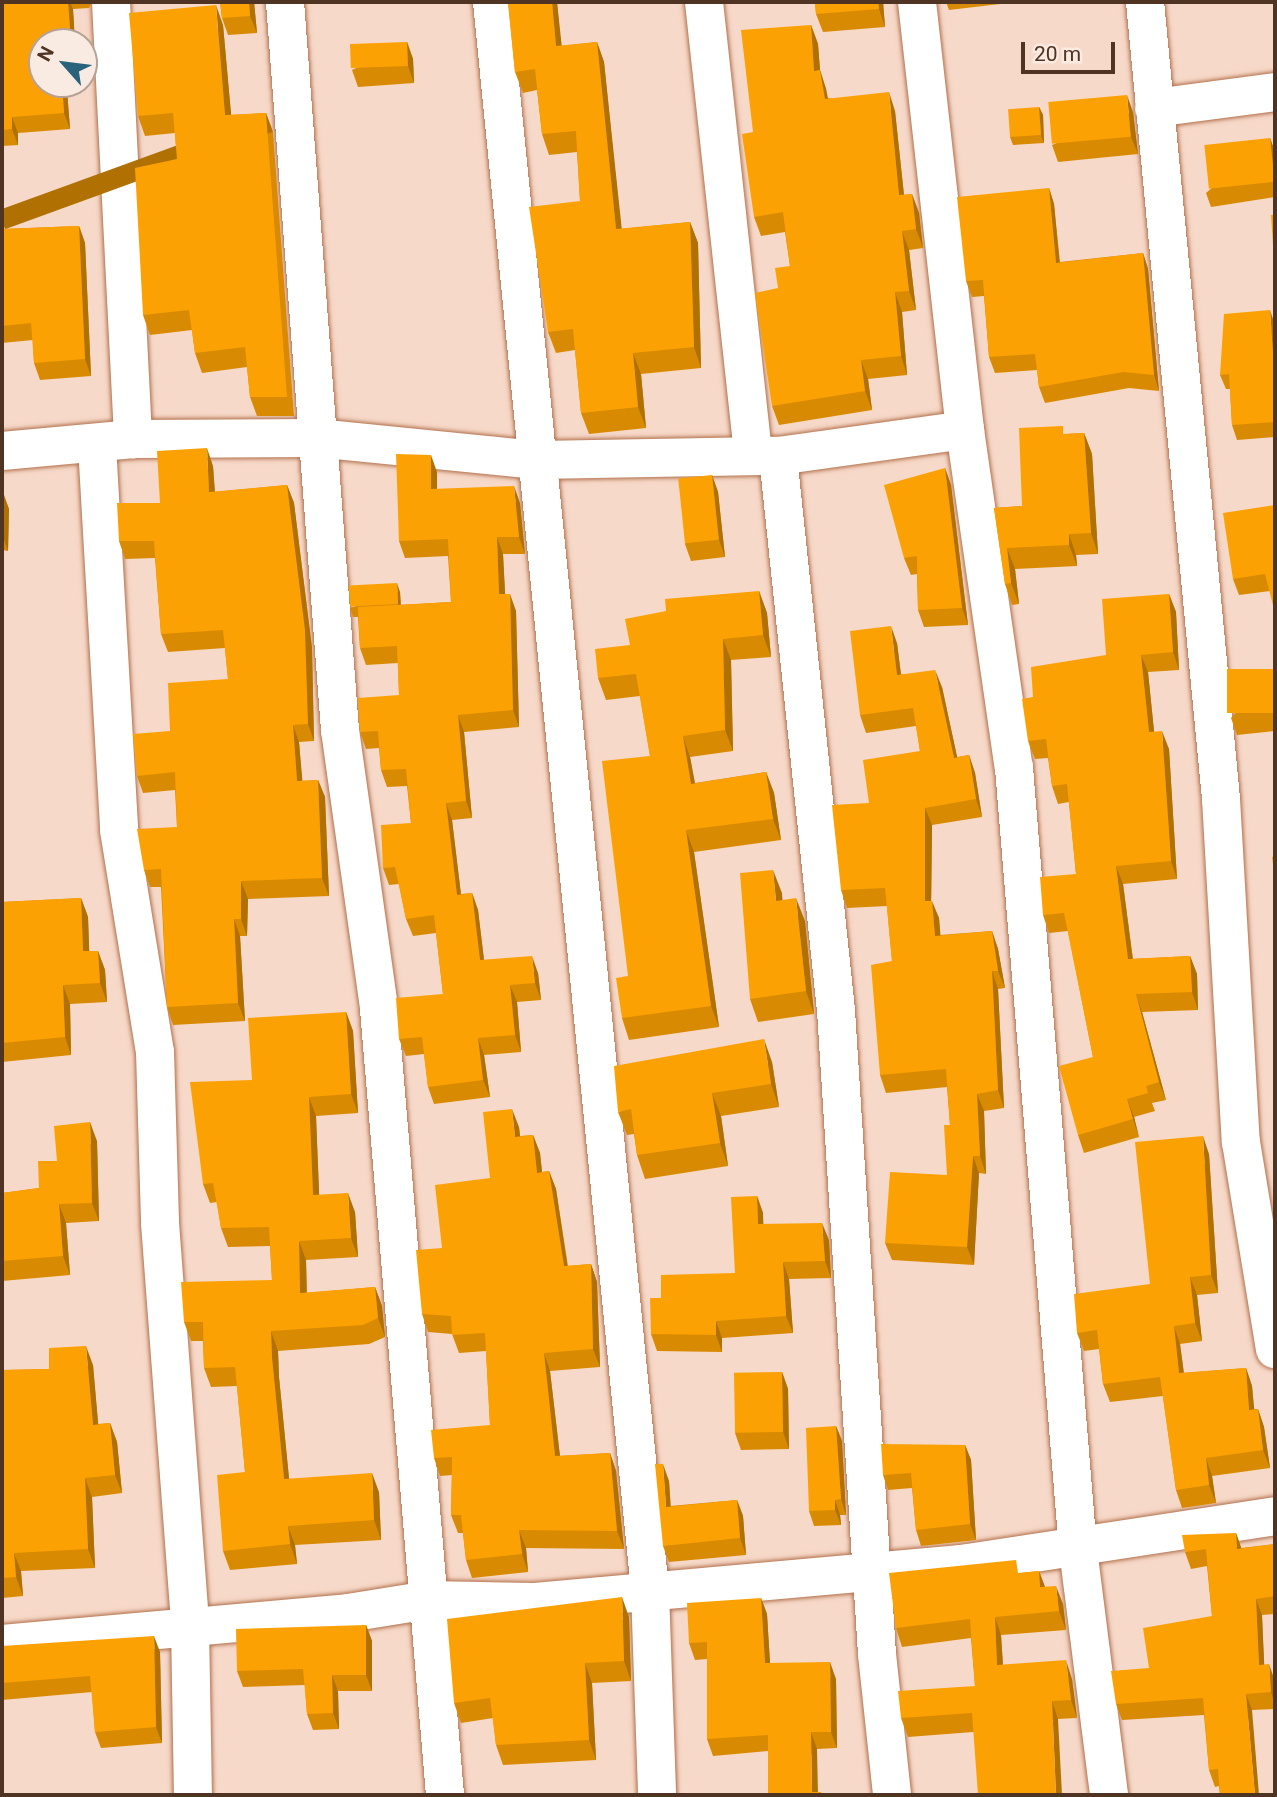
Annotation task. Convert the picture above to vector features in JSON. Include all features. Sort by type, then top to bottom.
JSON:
[{"type":"street","points":[[111,2],[119,830],[155,1052],[160,1223],[190,1626],[193,1795]]},
{"type":"street","points":[[285,2],[340,730],[379,1009],[445,1795]]},
{"type":"street","points":[[492,2],[650,1591],[657,1795]]},
{"type":"street","points":[[704,2],[766,455],[836,1011],[892,1795]]},
{"type":"street","points":[[917,2],[965,430],[1014,768],[1078,1549],[1109,1795]]},
{"type":"street","points":[[1145,2],[1221,799],[1241,1142],[1275,1349]]},
{"type":"street","points":[[1154,108],[1275,92]]},
{"type":"street","points":[[2,451],[115,442],[316,438],[537,460],[766,455],[965,430]]},
{"type":"street","points":[[2,1644],[429,1600],[534,1602],[1078,1549],[1275,1516]]},
{"type":"building","points":[[2,2],[68,2],[70,28],[28,28],[28,98],[63,98],[64,113],[12,117],[12,129],[2,130]]},
{"type":"building","points":[[220,2],[249,2],[250,16],[222,18]]},
{"type":"building","points":[[508,2],[552,2],[556,46],[597,42],[616,229],[690,222],[694,347],[633,353],[638,407],[581,413],[573,329],[548,332],[529,207],[580,201],[576,131],[542,134],[535,69],[515,72]]},
{"type":"building","points":[[815,2],[878,2],[879,9],[816,14]]},
{"type":"building","points":[[216,5],[225,115],[266,113],[287,397],[250,397],[245,347],[195,353],[189,310],[143,315],[135,168],[177,159],[173,113],[138,116],[129,13]]},
{"type":"building","points":[[811,25],[814,71],[820,70],[825,99],[889,92],[899,195],[912,194],[916,229],[902,231],[909,291],[895,292],[901,356],[861,360],[865,391],[772,406],[755,293],[778,288],[775,268],[790,266],[783,212],[754,217],[742,134],[753,132],[741,30]]},
{"type":"building","points":[[407,42],[408,66],[351,68],[350,44]]},
{"type":"building","points":[[1127,95],[1131,137],[1052,144],[1048,102]]},
{"type":"building","points":[[1039,107],[1041,135],[1010,137],[1008,109]]},
{"type":"building","points":[[1270,138],[1275,182],[1209,189],[1204,145]]},
{"type":"building","points":[[1049,188],[1056,263],[1143,253],[1154,375],[1123,372],[1039,387],[1035,354],[989,357],[983,280],[966,281],[957,197]]},
{"type":"building","points":[[1271,215],[1275,215],[1275,274]]},
{"type":"building","points":[[79,226],[85,359],[34,363],[31,323],[2,326],[2,229]]},
{"type":"building","points":[[1270,310],[1275,422],[1232,425],[1229,374],[1220,375],[1224,314]]},
{"type":"building","points":[[1063,426],[1063,434],[1084,433],[1091,533],[1069,534],[1069,545],[1007,548],[1011,583],[1005,584],[994,508],[1022,506],[1019,428]]},
{"type":"building","points":[[207,448],[209,492],[287,485],[305,630],[308,724],[293,725],[297,781],[318,780],[322,878],[241,881],[241,919],[234,919],[238,1003],[167,1007],[161,869],[144,870],[137,829],[177,827],[175,772],[137,776],[133,734],[170,731],[168,683],[228,679],[223,630],[161,634],[154,541],[119,541],[117,503],[160,503],[157,451]]},
{"type":"building","points":[[396,454],[431,455],[431,489],[514,486],[519,537],[497,537],[499,594],[510,594],[513,710],[458,715],[466,801],[446,803],[457,895],[472,893],[480,960],[532,956],[535,983],[510,985],[515,1035],[478,1038],[483,1080],[428,1087],[422,1037],[399,1039],[396,998],[443,994],[434,915],[406,919],[395,867],[383,868],[381,825],[411,823],[406,769],[381,770],[378,731],[360,732],[358,698],[399,695],[397,646],[360,648],[358,607],[451,602],[448,539],[399,541]]},
{"type":"building","points":[[945,468],[962,608],[918,610],[917,556],[904,558],[884,485]]},
{"type":"building","points":[[712,475],[719,540],[685,543],[678,479]]},
{"type":"building","points":[[1275,505],[1275,613],[1265,574],[1233,579],[1223,513]]},
{"type":"building","points":[[397,583],[398,604],[350,606],[349,586]]},
{"type":"building","points":[[759,591],[763,635],[723,639],[725,730],[683,736],[691,784],[766,772],[773,819],[686,830],[711,1006],[622,1018],[616,978],[628,976],[602,761],[650,756],[636,674],[598,678],[595,649],[630,645],[625,619],[666,611],[665,599]]},
{"type":"building","points":[[1169,594],[1173,652],[1141,655],[1149,732],[1162,731],[1171,861],[1116,866],[1128,959],[1190,956],[1192,992],[1136,994],[1159,1082],[1146,1086],[1148,1093],[1127,1099],[1133,1119],[1078,1135],[1059,1066],[1093,1057],[1064,913],[1043,915],[1040,877],[1076,874],[1067,784],[1052,786],[1046,739],[1028,741],[1022,699],[1033,697],[1031,667],[1106,655],[1102,599]]},
{"type":"building","points":[[891,626],[897,675],[935,670],[954,758],[969,755],[976,799],[925,808],[925,901],[932,901],[935,936],[992,931],[998,971],[992,971],[998,1090],[977,1094],[980,1156],[973,1156],[967,1247],[885,1243],[890,1172],[947,1175],[944,1125],[950,1125],[946,1069],[880,1075],[871,965],[892,961],[885,888],[841,890],[832,805],[869,803],[863,760],[920,751],[913,708],[860,715],[850,631]]},
{"type":"building","points":[[1227,669],[1275,669],[1275,713],[1227,713]]},
{"type":"building","points":[[1275,856],[1275,879],[1272,857]]},
{"type":"building","points":[[773,870],[776,901],[796,898],[806,991],[750,999],[740,873]]},
{"type":"building","points":[[81,898],[83,951],[98,951],[100,983],[63,985],[65,1037],[2,1043],[2,902]]},
{"type":"building","points":[[346,1012],[351,1094],[309,1097],[313,1195],[348,1193],[351,1238],[299,1241],[300,1293],[375,1287],[378,1318],[363,1325],[271,1331],[272,1358],[284,1479],[372,1473],[374,1520],[288,1526],[290,1544],[223,1551],[217,1475],[245,1472],[235,1367],[204,1368],[203,1322],[184,1322],[181,1282],[272,1280],[269,1227],[221,1228],[213,1183],[203,1184],[190,1082],[252,1080],[248,1018]]},
{"type":"building","points":[[764,1039],[771,1084],[712,1093],[720,1143],[637,1155],[631,1109],[618,1112],[614,1066]]},
{"type":"building","points":[[512,1109],[515,1137],[533,1135],[537,1173],[549,1171],[564,1266],[591,1264],[593,1349],[544,1353],[555,1456],[610,1453],[617,1531],[519,1530],[522,1554],[466,1560],[461,1515],[451,1515],[452,1457],[434,1458],[431,1430],[490,1425],[485,1333],[452,1335],[451,1316],[422,1314],[416,1250],[442,1248],[435,1185],[490,1178],[483,1112]]},
{"type":"building","points":[[90,1122],[92,1203],[59,1204],[63,1256],[2,1261],[2,1193],[39,1188],[38,1161],[57,1161],[54,1126]]},
{"type":"building","points":[[1203,1136],[1211,1275],[1190,1277],[1195,1323],[1174,1326],[1179,1373],[1246,1368],[1249,1410],[1258,1409],[1263,1450],[1206,1458],[1209,1485],[1176,1490],[1160,1377],[1103,1384],[1097,1330],[1077,1333],[1074,1294],[1150,1284],[1135,1142]]},
{"type":"building","points":[[757,1196],[758,1224],[822,1223],[825,1261],[783,1262],[786,1316],[716,1321],[716,1335],[651,1334],[650,1298],[661,1298],[661,1275],[735,1273],[731,1197]]},
{"type":"building","points":[[86,1346],[93,1425],[110,1423],[115,1475],[85,1478],[88,1549],[14,1553],[16,1577],[2,1578],[2,1370],[49,1369],[49,1348]]},
{"type":"building","points":[[782,1372],[783,1432],[735,1433],[734,1373]]},
{"type":"building","points":[[836,1426],[841,1499],[835,1500],[835,1510],[809,1511],[806,1428]]},
{"type":"building","points":[[881,1444],[965,1445],[970,1524],[916,1530],[911,1473],[883,1475]]},
{"type":"building","points":[[655,1464],[663,1464],[666,1507],[737,1500],[740,1538],[663,1546]]},
{"type":"building","points":[[1236,1533],[1237,1549],[1275,1544],[1275,1596],[1256,1599],[1259,1665],[1269,1664],[1271,1692],[1246,1694],[1255,1795],[1220,1795],[1218,1769],[1209,1770],[1203,1698],[1116,1704],[1111,1671],[1149,1668],[1143,1628],[1212,1616],[1206,1549],[1185,1552],[1182,1535]]},
{"type":"building","points":[[1016,1560],[1018,1573],[1039,1571],[1040,1587],[1056,1586],[1059,1611],[995,1617],[997,1665],[1066,1660],[1071,1700],[1052,1701],[1056,1795],[978,1795],[972,1713],[901,1718],[898,1691],[975,1686],[970,1619],[896,1628],[889,1573]]},
{"type":"building","points":[[622,1597],[624,1661],[585,1663],[589,1740],[496,1745],[490,1698],[454,1703],[447,1619]]},
{"type":"building","points":[[761,1598],[765,1663],[830,1662],[831,1732],[811,1732],[812,1792],[821,1792],[821,1795],[768,1795],[768,1735],[707,1739],[707,1642],[689,1643],[687,1603]]},
{"type":"building","points":[[366,1625],[366,1675],[332,1675],[333,1713],[307,1714],[303,1669],[237,1671],[236,1629]]},
{"type":"building","points":[[154,1636],[156,1727],[95,1732],[90,1676],[2,1683],[2,1646]]}]
